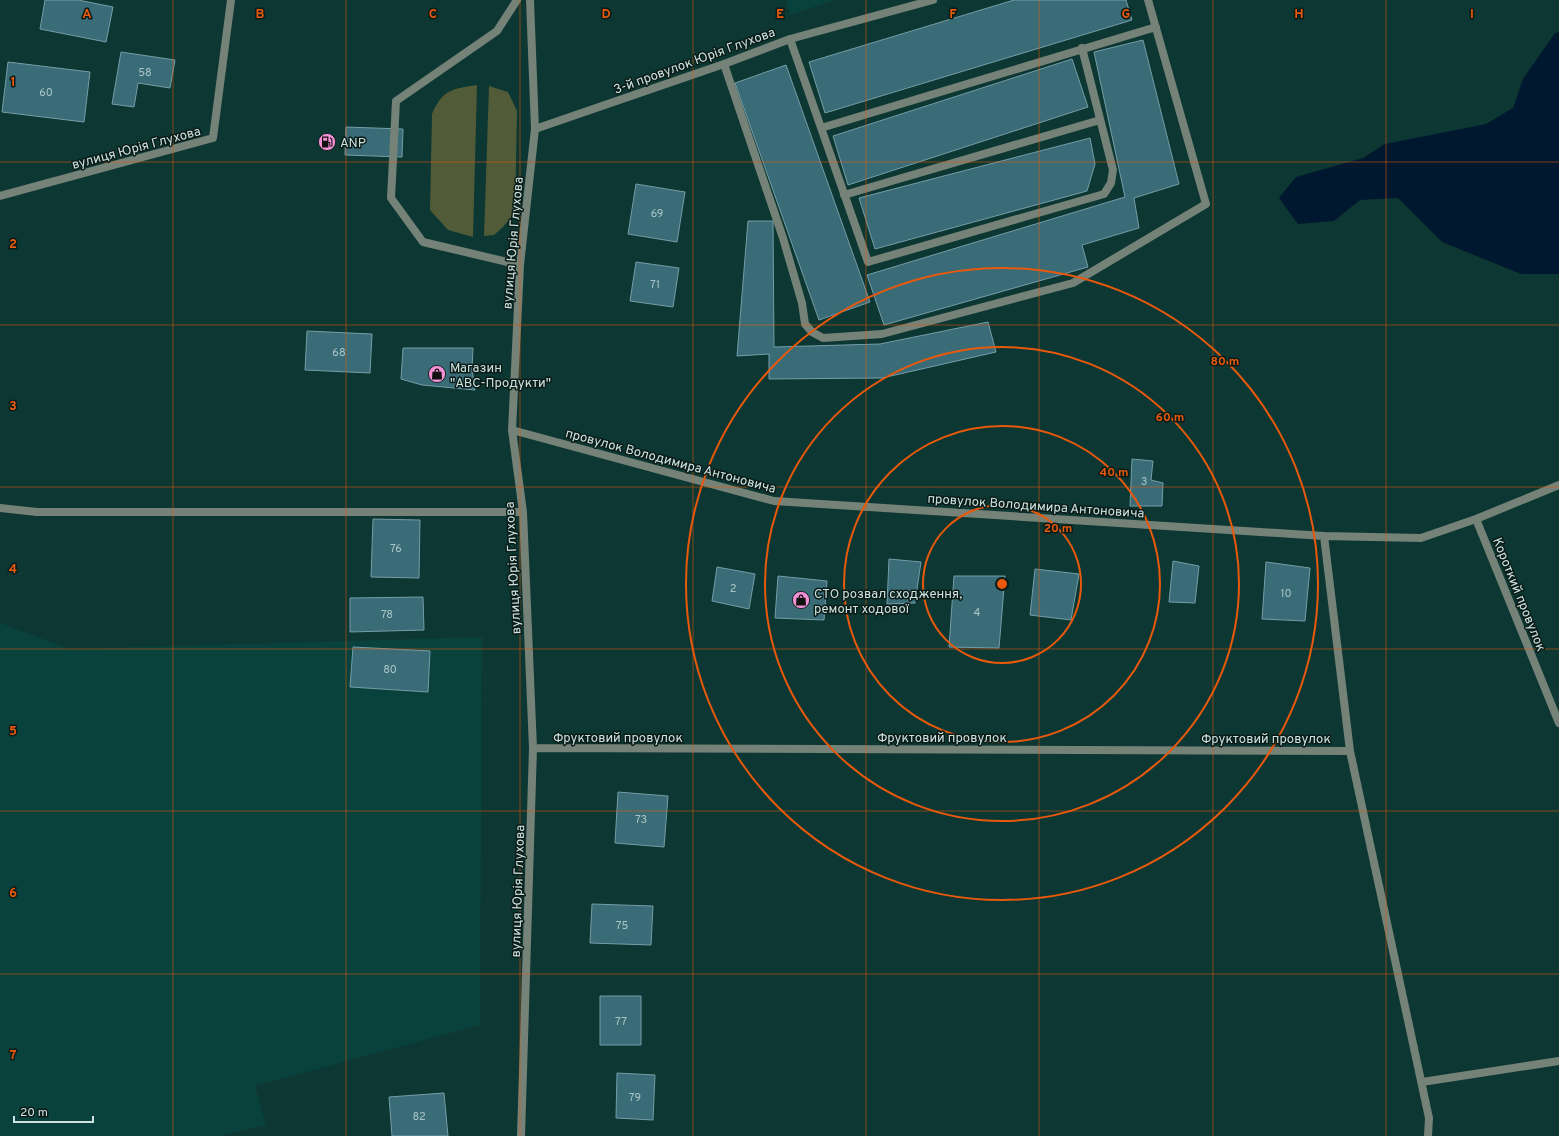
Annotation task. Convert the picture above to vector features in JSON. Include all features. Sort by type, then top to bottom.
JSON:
[{"type":"street","name":"вулиця Юрія Глухова","points":[[0,196],[213,138],[231,0]]},
{"type":"street","points":[[517,0],[497,31],[396,101],[391,198],[423,242],[520,265]]},
{"type":"street","name":"вулиця Юрія Глухова","points":[[521,1136],[533,748],[523,512],[512,430],[520,265],[535,128],[530,0]]},
{"type":"street","name":"3-й провулок Юрія Глухова","points":[[535,128],[724,64],[790,39],[933,0]]},
{"type":"street","points":[[724,64],[783,238],[802,303],[806,324],[812,332],[823,338],[882,334],[1073,283],[1206,204],[1148,0]]},
{"type":"street","points":[[821,128],[1082,48],[1156,27]]},
{"type":"street","points":[[790,39],[868,262],[1104,194],[1111,183],[1113,170],[1082,48]]},
{"type":"street","points":[[844,194],[1100,120]]},
{"type":"street","name":"провулок Володимира Антоновича","points":[[512,430],[774,501],[1324,536],[1421,538],[1476,519],[1559,486]]},
{"type":"street","points":[[0,508],[45,512],[523,512]]},
{"type":"street","name":"Короткий провулок","points":[[1476,519],[1559,722]]},
{"type":"street","points":[[1324,536],[1350,751],[1422,1082],[1429,1118],[1428,1136]]},
{"type":"street","name":"Фруктовий провулок","points":[[533,748],[1350,751]]},
{"type":"street","points":[[1422,1082],[1559,1061]]},
{"type":"shaded area","points":[[786,0],[835,0],[790,15]]},
{"type":"shaded area","points":[[1559,32],[1559,274],[1521,274],[1442,242],[1398,198],[1360,200],[1334,221],[1298,224],[1279,198],[1296,177],[1363,158],[1385,144],[1486,124],[1513,108],[1523,79],[1555,33]]},
{"type":"shaded area","points":[[0,623],[70,649],[482,637],[480,1025],[255,1086],[266,1125],[221,1136],[0,1136]]},
{"type":"green space","points":[[477,85],[473,237],[448,230],[430,210],[432,114],[440,99],[444,95],[455,89]]},
{"type":"green space","points":[[489,86],[508,92],[517,111],[515,212],[503,227],[494,235],[484,236]]},
{"type":"building","points":[[45,0],[78,0],[113,7],[106,42],[40,29]]},
{"type":"building","points":[[1014,0],[1126,0],[1132,20],[825,113],[809,62]]},
{"type":"building","points":[[1143,40],[1179,184],[1134,198],[1139,228],[1082,245],[1088,267],[884,325],[867,275],[1125,197],[1094,52]]},
{"type":"building","points":[[121,52],[175,60],[170,88],[138,83],[134,107],[112,104]]},
{"type":"building","points":[[1072,59],[1088,107],[848,185],[833,136]]},
{"type":"building","points":[[8,62],[90,72],[84,122],[2,112]]},
{"type":"building","points":[[786,65],[870,302],[819,320],[735,83]]},
{"type":"building","points":[[346,127],[403,129],[402,157],[345,155]]},
{"type":"building","points":[[1090,138],[1095,164],[1087,191],[875,249],[859,198]]},
{"type":"building","points":[[636,184],[685,192],[677,242],[628,234]]},
{"type":"building","points":[[748,221],[773,221],[774,347],[880,344],[988,322],[996,352],[882,378],[769,379],[769,354],[737,356]]},
{"type":"building","points":[[636,262],[679,268],[673,307],[630,301]]},
{"type":"building","points":[[307,331],[372,334],[370,373],[305,370]]},
{"type":"building","name":"Магазин \"ABC-Продукти\"","points":[[403,348],[473,348],[472,369],[475,390],[422,385],[401,379]]},
{"type":"building","points":[[1132,459],[1153,461],[1151,480],[1163,483],[1162,506],[1130,506]]},
{"type":"building","points":[[373,519],[420,520],[419,578],[371,577]]},
{"type":"building","points":[[889,559],[921,562],[915,603],[887,604]]},
{"type":"building","points":[[1173,561],[1199,566],[1195,603],[1169,602]]},
{"type":"building","points":[[1266,562],[1310,568],[1305,621],[1262,619]]},
{"type":"building","points":[[717,567],[755,574],[749,609],[712,601]]},
{"type":"building","points":[[1035,569],[1079,574],[1071,620],[1030,615]]},
{"type":"building","name":"СТО розвал сходження, ремонт ходової","points":[[778,576],[827,581],[824,620],[775,618]]},
{"type":"building","points":[[954,576],[1005,576],[999,648],[949,647]]},
{"type":"building","points":[[423,597],[424,630],[350,632],[350,598]]},
{"type":"building","points":[[353,647],[430,651],[428,692],[350,687]]},
{"type":"building","points":[[618,792],[668,796],[664,847],[615,843]]},
{"type":"building","points":[[592,904],[653,906],[651,945],[590,943]]},
{"type":"building","points":[[600,996],[641,996],[641,1045],[600,1045]]},
{"type":"building","points":[[617,1073],[655,1075],[653,1120],[616,1118]]},
{"type":"building","points":[[444,1093],[448,1136],[392,1136],[389,1097]]},
{"type":"place","name":"ANP","points":[[327,142]]},
{"type":"place","name":"Магазин \"ABC-Продукти\"","points":[[437,374]]},
{"type":"place","name":"СТО розвал сходження, ремонт ходової","points":[[801,600]]}]
